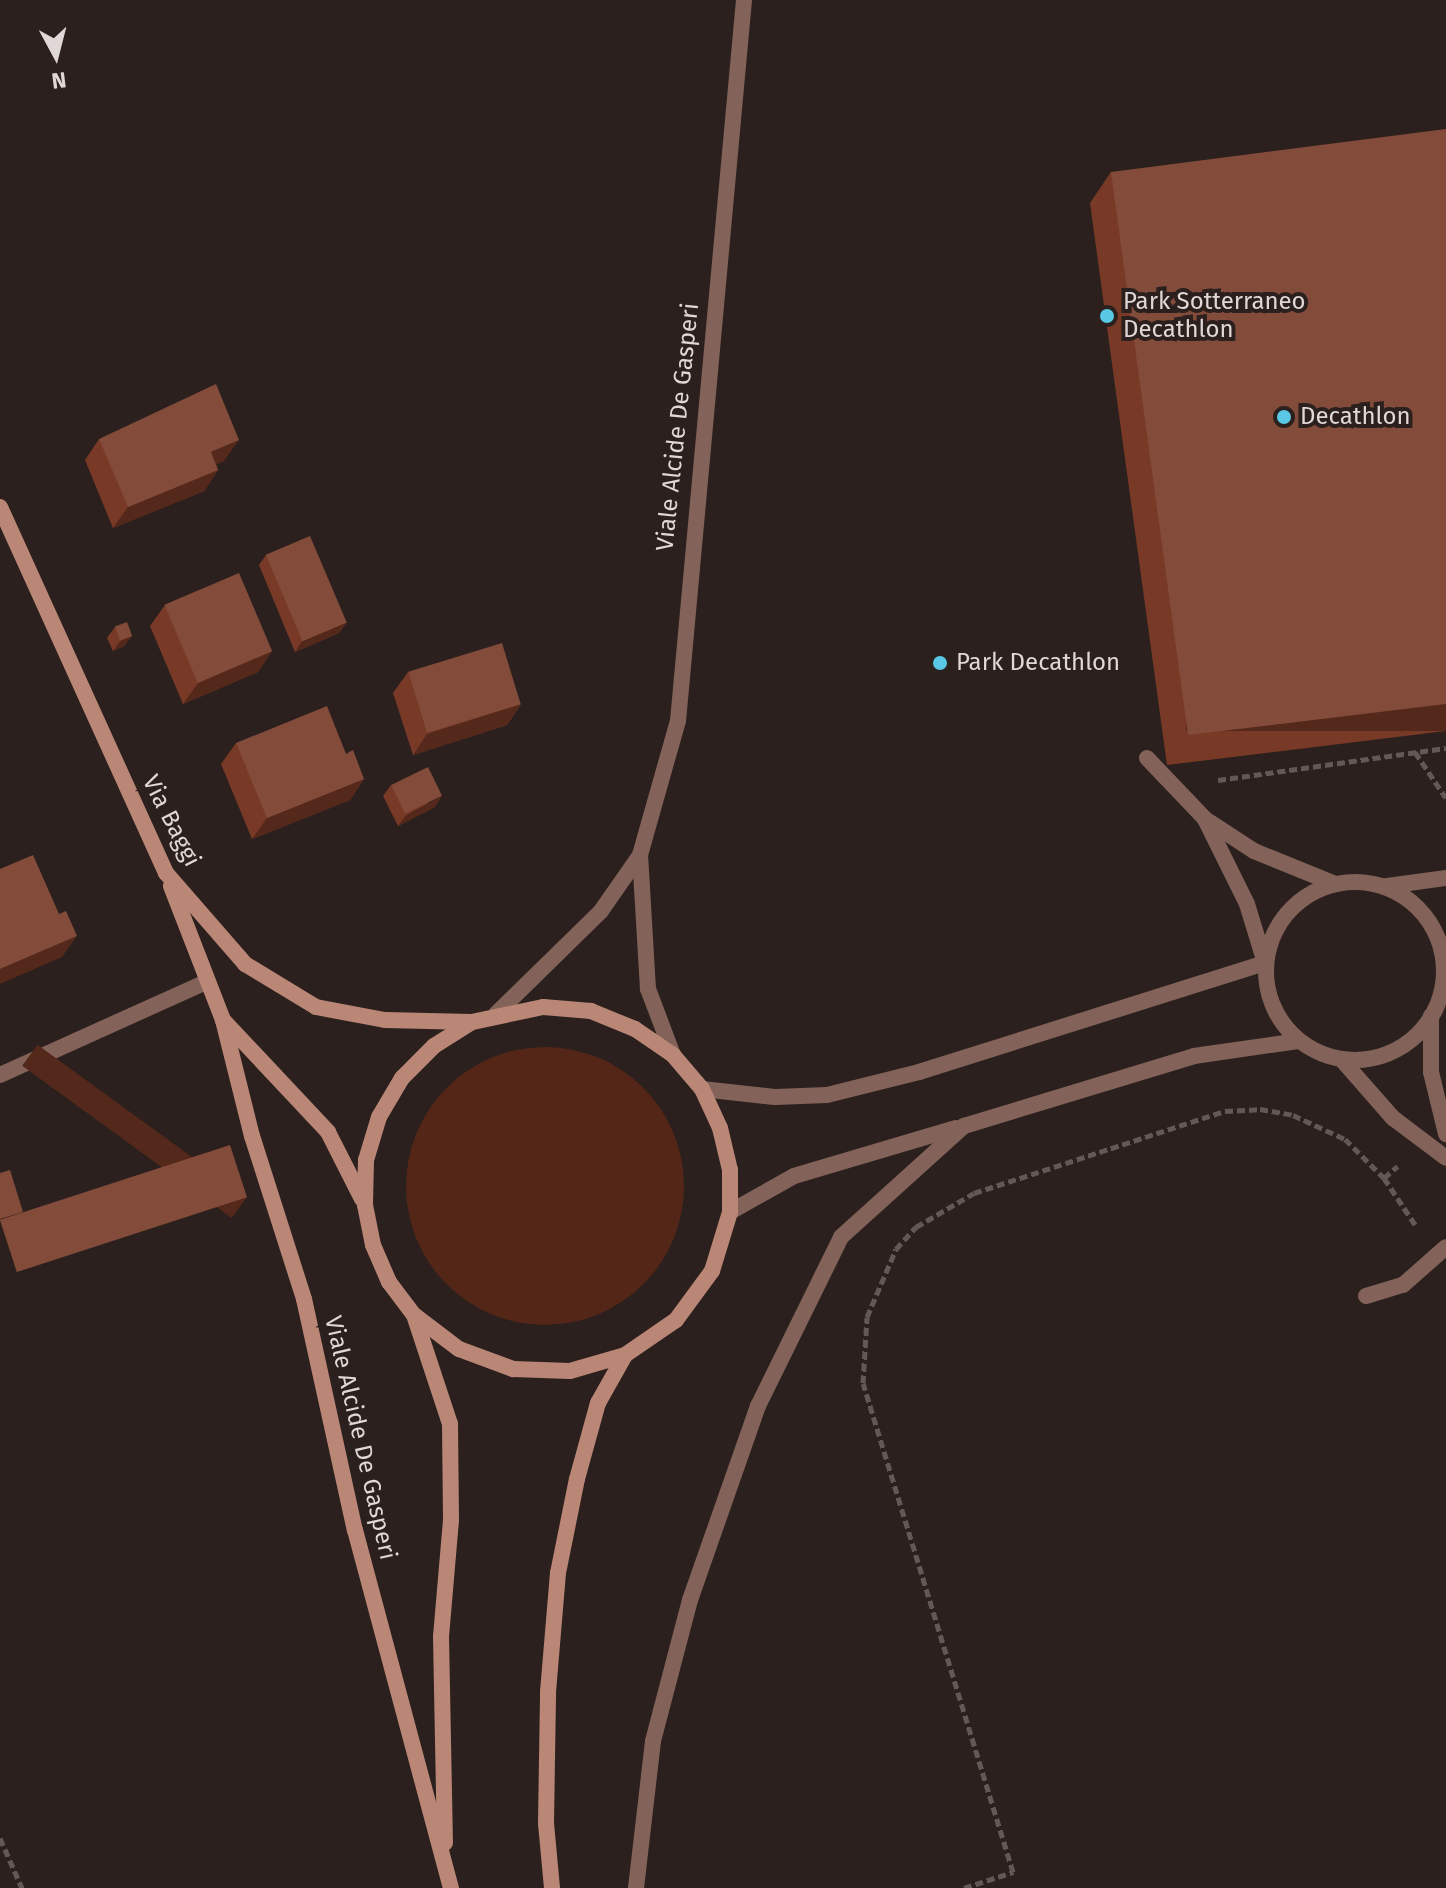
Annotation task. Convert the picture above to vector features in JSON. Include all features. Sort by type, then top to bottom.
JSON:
[{"type":"main road","name":"Via Baggi","points":[[0,507],[6,532],[166,873],[245,964],[316,1007],[385,1020],[472,1022]]},
{"type":"main road","name":"Viale Alcide De Gasperi","points":[[166,873],[223,1020],[252,1136],[304,1299],[355,1530],[451,1888]]},
{"type":"main road","name":"Viale Alcide De Gasperi","points":[[223,1020],[328,1132],[346,1159],[365,1205],[373,1245],[389,1282],[414,1315],[459,1349],[513,1369],[570,1371],[625,1355],[676,1320],[712,1271],[730,1212],[730,1170],[720,1128],[702,1089],[673,1055],[635,1029],[591,1011],[543,1007],[496,1014],[472,1022],[434,1046],[402,1078],[379,1117],[366,1160],[365,1205]]},
{"type":"main road","name":"Viale Alcide De Gasperi","points":[[414,1315],[450,1424],[451,1520],[441,1636],[445,1867]]},
{"type":"main road","name":"Viale Alcide De Gasperi","points":[[552,1888],[548,1736],[558,1573],[598,1403],[625,1355]]},
{"type":"street","name":"Viale Alcide De Gasperi","points":[[496,1014],[601,911],[640,855],[678,721],[744,0]]},
{"type":"street","points":[[1147,758],[1205,819],[1254,851],[1333,883],[1360,880],[1387,886],[1446,878]]},
{"type":"street","points":[[1205,819],[1242,892],[1265,963],[1271,1005],[1298,1041],[1342,1060],[1393,1118],[1446,1158]]},
{"type":"street","name":"Viale Alcide De Gasperi","points":[[640,855],[648,989],[673,1055]]},
{"type":"street","points":[[1265,963],[1276,926],[1333,883]]},
{"type":"street","points":[[1387,886],[1428,918],[1445,966],[1431,1016],[1431,1072],[1446,1134]]},
{"type":"street","points":[[702,1089],[775,1097],[827,1095],[919,1072],[1265,963]]},
{"type":"street","points":[[0,1075],[208,981]]},
{"type":"street","points":[[1342,1060],[1393,1051],[1431,1016]]},
{"type":"street","points":[[730,1212],[794,1176],[1194,1056],[1298,1041]]},
{"type":"street","points":[[636,1888],[657,1727],[690,1600],[758,1406],[841,1237],[964,1126]]},
{"type":"street","points":[[1366,1296],[1403,1285],[1446,1247]]},
{"type":"path","points":[[1208,789],[1233,775],[1446,748]]},
{"type":"path","points":[[1415,751],[1446,798]]},
{"type":"path","points":[[964,1888],[1013,1872],[863,1383],[867,1317],[896,1249],[928,1218],[974,1193],[1225,1111],[1260,1109],[1323,1126],[1367,1157],[1423,1237]]},
{"type":"path","points":[[1384,1178],[1403,1162]]},
{"type":"path","points":[[0,1838],[22,1888]]},
{"type":"shaded area","points":[[559,1047],[611,1063],[633,1078],[653,1098],[674,1133],[682,1159],[682,1213],[668,1252],[653,1274],[633,1294],[611,1309],[572,1323],[531,1325],[479,1309],[457,1294],[437,1274],[422,1252],[408,1213],[406,1172],[422,1120],[437,1098],[457,1078],[479,1063],[518,1049]]},
{"type":"building","name":"Decathlon","points":[[1446,129],[1446,704],[1188,735],[1111,172]]},
{"type":"building","points":[[216,384],[239,440],[211,452],[218,470],[128,507],[99,439]]},
{"type":"building","points":[[310,536],[347,623],[303,641],[266,555]]},
{"type":"building","points":[[239,573],[272,651],[198,683],[164,605]]},
{"type":"building","points":[[127,622],[132,636],[120,641],[115,626]]},
{"type":"building","points":[[502,643],[521,704],[427,733],[408,672]]},
{"type":"building","points":[[327,706],[346,754],[353,750],[364,779],[267,818],[236,743]]},
{"type":"building","points":[[428,767],[442,796],[405,814],[391,785]]},
{"type":"building","points":[[33,855],[59,914],[66,911],[77,936],[0,969],[0,869]]},
{"type":"building","points":[[230,1145],[247,1197],[17,1272],[0,1220]]},
{"type":"building","points":[[10,1170],[23,1212],[0,1219],[0,1173]]},
{"type":"place","name":"Park Sotterraneo Decathlon","points":[[1107,316]]},
{"type":"place","name":"Decathlon","points":[[1284,417]]},
{"type":"place","name":"Park Decathlon","points":[[940,663]]}]
